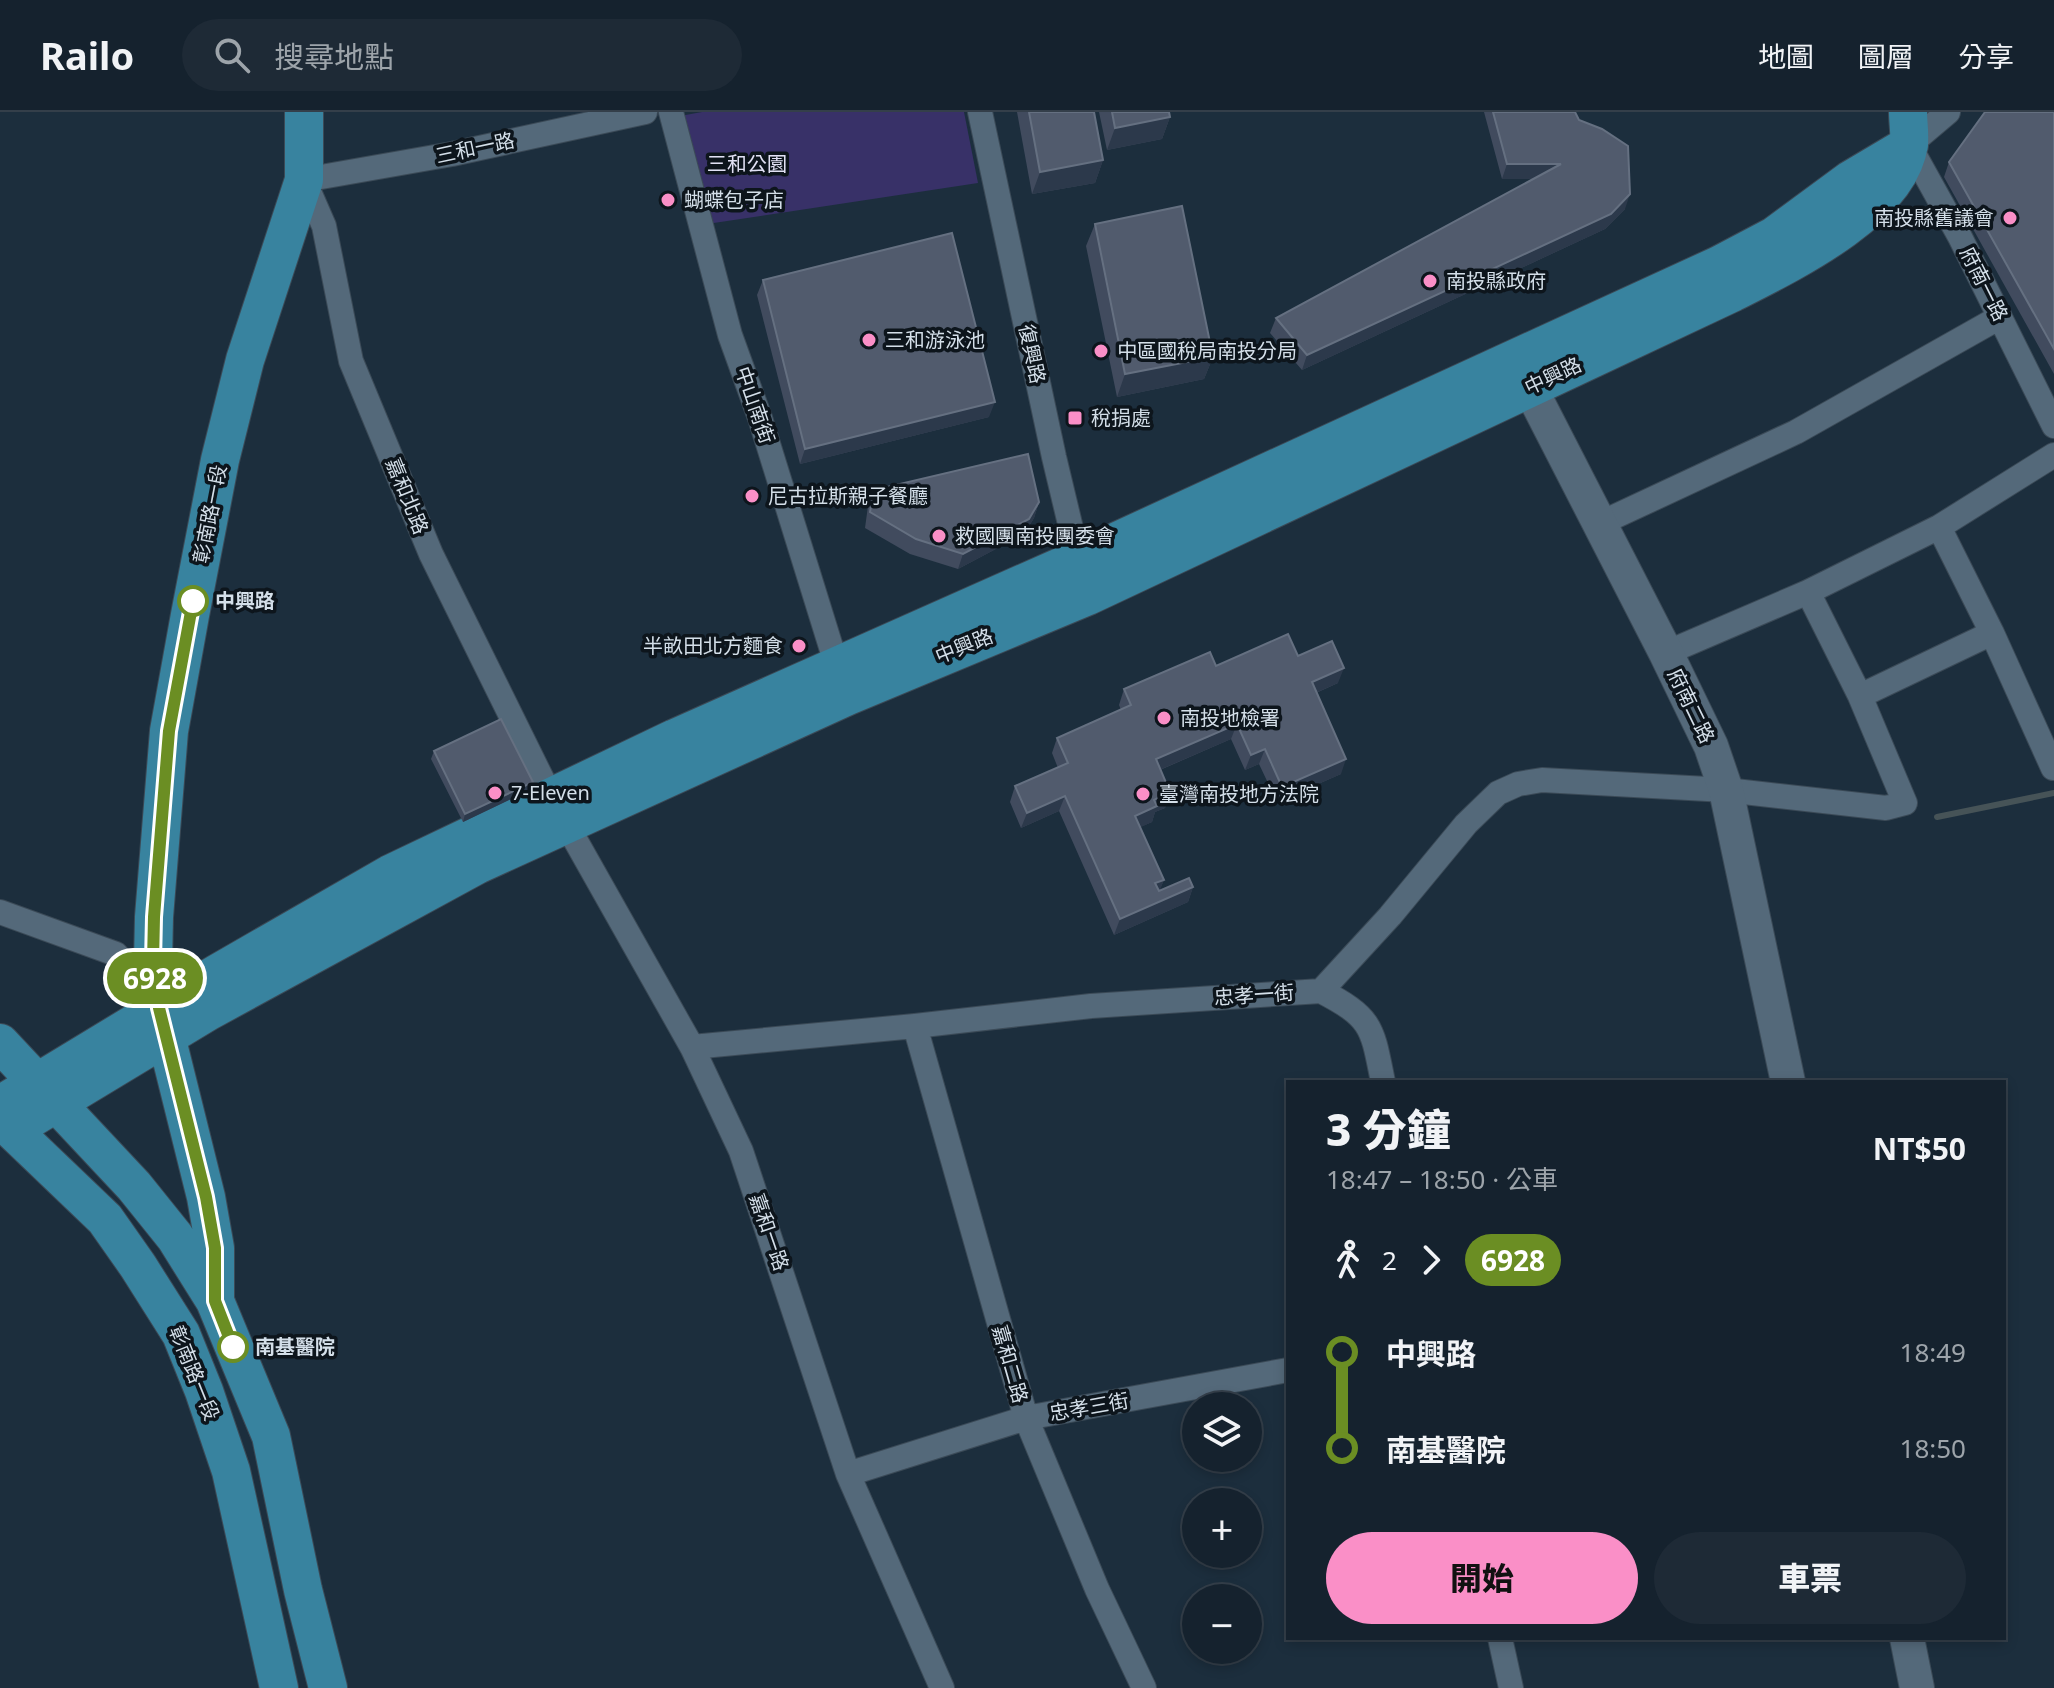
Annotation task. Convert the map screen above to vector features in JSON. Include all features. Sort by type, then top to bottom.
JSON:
[{"type":"main road","name":"彰南路一段","points":[[215,1301],[215,1248],[206,1197],[163,1021],[153,962],[154,917],[169,731],[220,460],[245,360],[304,180],[304,112]]},
{"type":"main road","points":[[1886,112],[1908,128]]},
{"type":"main road","name":"中興路","points":[[3,1122],[46,1092],[163,1021],[294,927],[390,874],[558,810],[675,738],[1088,596],[1525,372],[1725,279],[1774,236],[1850,180],[1908,128]]},
{"type":"main road","name":"中興路","points":[[843,682],[1078,559],[1525,372]]},
{"type":"main road","name":"彰南路一段","points":[[0,1043],[142,1196],[175,1237],[215,1301],[271,1436],[303,1590],[328,1688]]},
{"type":"main road","name":"彰南路一段","points":[[3,1122],[105,1219],[181,1334],[231,1471],[279,1688]]},
{"type":"street","name":"三和一路","points":[[304,180],[452,154],[645,112]]},
{"type":"street","name":"中山南街","points":[[671,112],[730,335],[760,418],[843,682]]},
{"type":"street","name":"復興路","points":[[980,112],[1088,596]]},
{"type":"street","points":[[1908,128],[1948,112]]},
{"type":"street","name":"府南一路","points":[[1908,128],[2054,426]]},
{"type":"street","name":"嘉和北路","points":[[304,180],[324,226],[351,361],[431,554],[558,810]]},
{"type":"street","points":[[1601,523],[1796,432],[2000,317]]},
{"type":"street","name":"府南二路","points":[[1525,372],[1711,746],[1726,790],[1788,1080]]},
{"type":"street","points":[[1666,653],[1808,592],[1939,527],[2054,455]]},
{"type":"street","points":[[1939,527],[1992,633],[2053,768]]},
{"type":"street","points":[[1808,592],[1860,696],[1992,633]]},
{"type":"street","name":"忠孝一街","points":[[692,1047],[1091,1006],[1321,991],[1390,916],[1466,824],[1498,793],[1518,784],[1542,780],[1726,790],[1886,808],[1905,803],[1860,696]]},
{"type":"street","name":"嘉和一路","points":[[558,810],[692,1047],[741,1151],[848,1474],[942,1688]]},
{"type":"street","points":[[0,912],[116,954],[163,1021]]},
{"type":"street","points":[[1321,991],[1354,1008],[1373,1033],[1383,1080]]},
{"type":"street","name":"嘉和二路","points":[[915,1026],[1026,1418],[1097,1589],[1144,1688]]},
{"type":"street","name":"忠孝三街","points":[[848,1474],[1026,1418],[1286,1370]]},
{"type":"street","points":[[1500,1640],[1511,1688]]},
{"type":"street","points":[[1907,1640],[1917,1688]]},
{"type":"green space","name":"三和公園","points":[[702,112],[964,112],[978,183],[707,224],[680,116]]},
{"type":"building","points":[[1029,112],[1094,112],[1103,160],[1040,172]]},
{"type":"building","points":[[1112,112],[1169,112],[1170,117],[1115,128]]},
{"type":"building","name":"南投縣政府","points":[[1493,112],[1575,112],[1579,120],[1602,129],[1628,146],[1630,194],[1611,214],[1307,355],[1276,318],[1561,164],[1507,164]]},
{"type":"building","name":"南投縣舊議會","points":[[1985,112],[2054,112],[2054,349],[1949,162]]},
{"type":"building","points":[[1182,206],[1213,357],[1125,374],[1095,224]]},
{"type":"building","name":"三和游泳池","points":[[952,233],[995,402],[805,449],[763,280]]},
{"type":"building","points":[[1028,454],[1039,502],[1029,519],[963,554],[916,539],[870,512],[874,490]]},
{"type":"building","points":[[1288,634],[1298,656],[1332,641],[1344,668],[1312,682],[1346,759],[1282,787],[1265,749],[1251,755],[1237,724],[1156,759],[1170,792],[1154,800],[1157,806],[1135,816],[1164,880],[1155,883],[1159,891],[1189,878],[1193,887],[1120,919],[1065,796],[1027,813],[1015,786],[1068,763],[1057,738],[1131,705],[1124,689],[1210,652],[1216,666]]},
{"type":"building","points":[[501,719],[533,782],[465,814],[434,751]]},
{"type":"waterway","points":[[1937,817],[2054,793]]},
{"type":"bus line","name":"6928","points":[[193,601],[169,731],[153,962],[159,1008],[206,1197],[215,1248],[215,1301],[233,1347]]},
{"type":"place","name":"蝴蝶包子店","points":[[668,200]]},
{"type":"place","name":"南投縣舊議會","points":[[2010,218]]},
{"type":"place","name":"南投縣政府","points":[[1430,281]]},
{"type":"place","name":"三和游泳池","points":[[869,340]]},
{"type":"place","name":"中區國稅局南投分局","points":[[1101,351]]},
{"type":"place","name":"稅捐處","points":[[1075,418]]},
{"type":"place","name":"尼古拉斯親子餐廳","points":[[752,496]]},
{"type":"place","name":"救國團南投團委會","points":[[939,536]]},
{"type":"place","name":"中興路","points":[[193,601]]},
{"type":"place","name":"半畝田北方麵食","points":[[799,646]]},
{"type":"place","name":"南投地檢署","points":[[1164,718]]},
{"type":"place","name":"7-Eleven","points":[[495,793]]},
{"type":"place","name":"臺灣南投地方法院","points":[[1143,794]]},
{"type":"place","name":"南基醫院","points":[[233,1347]]}]
